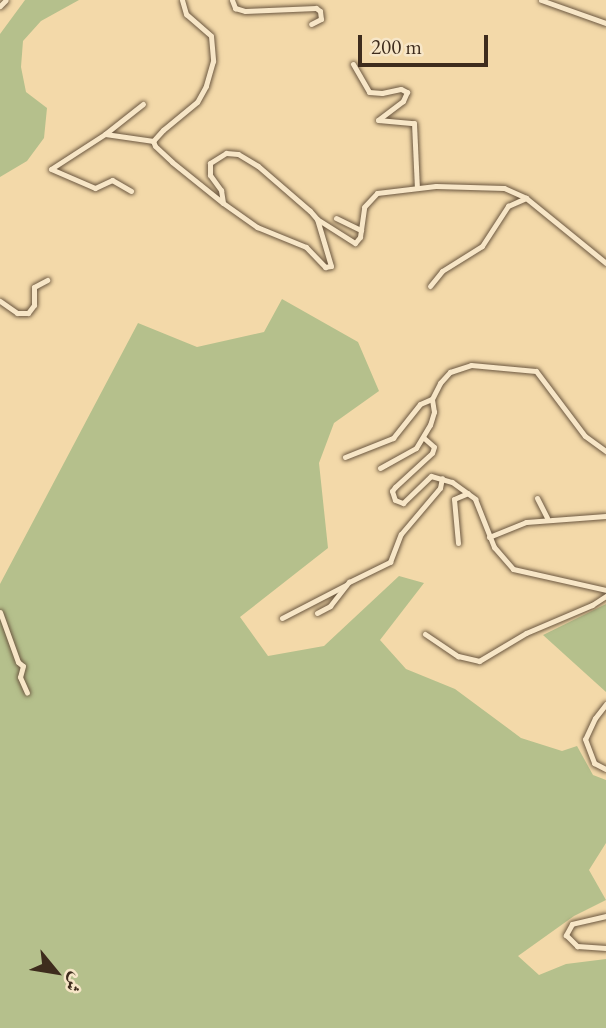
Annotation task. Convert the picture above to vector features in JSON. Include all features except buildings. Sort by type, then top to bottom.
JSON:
[{"type":"street","points":[[0,6],[6,0]]},
{"type":"street","points":[[153,141],[197,102],[206,86],[213,61],[211,36],[187,14],[182,0]]},
{"type":"street","points":[[232,0],[236,8],[244,11],[316,8],[320,11],[321,19],[311,24]]},
{"type":"street","points":[[541,0],[606,23]]},
{"type":"street","points":[[572,9],[575,0]]},
{"type":"street","points":[[353,64],[369,92],[382,93],[401,89],[407,92],[403,101],[378,120],[414,123],[417,188]]},
{"type":"street","points":[[131,191],[112,180],[95,188],[51,169],[105,134],[143,104]]},
{"type":"street","points":[[105,134],[153,141],[165,157],[223,203],[268,234],[309,249],[329,268],[332,261],[320,235],[317,219]]},
{"type":"street","points":[[223,203],[222,190],[210,175],[209,168],[214,158],[233,153],[258,166],[317,219],[353,243],[359,240],[364,207],[372,197],[384,191],[417,188],[503,188],[526,198],[606,263]]},
{"type":"street","points":[[430,286],[442,271],[482,246],[508,206],[526,198]]},
{"type":"street","points":[[336,218],[361,230]]},
{"type":"street","points":[[0,301],[17,313],[29,313],[34,305],[34,287],[47,280]]},
{"type":"street","points":[[380,468],[410,454],[424,438],[434,412],[432,399],[444,376],[466,366],[536,371],[557,395],[585,436],[606,451]]},
{"type":"street","points":[[345,457],[393,438],[420,404],[432,399]]},
{"type":"street","points":[[424,438],[434,447],[432,453],[395,487],[392,491],[395,500],[403,503],[431,477],[442,478],[468,493],[481,509],[489,537],[506,563],[516,571],[568,579],[606,590]]},
{"type":"street","points":[[282,618],[390,562],[401,534],[440,488],[442,478]]},
{"type":"street","points":[[458,543],[454,499],[468,493]]},
{"type":"street","points":[[537,498],[547,518]]},
{"type":"street","points":[[489,537],[516,524],[547,518],[606,516]]},
{"type":"street","points":[[317,613],[330,606],[346,585]]},
{"type":"street","points":[[425,634],[458,656],[479,660],[606,596]]},
{"type":"street","points":[[0,612],[18,662],[24,668],[20,677],[27,693]]},
{"type":"street","points":[[606,704],[595,718],[585,739],[594,763],[606,769]]},
{"type":"street","points":[[606,916],[572,925],[566,935],[577,946],[606,948]]},
{"type":"green space","points":[[25,0],[79,0],[41,21],[23,41],[21,67],[26,92],[47,108],[44,138],[27,161],[0,177],[0,34]]},
{"type":"green space","points":[[282,299],[358,342],[379,391],[334,423],[319,463],[328,548],[240,617],[268,656],[324,646],[399,576],[424,583],[380,640],[406,669],[455,689],[521,738],[562,751],[577,746],[593,775],[606,780],[606,843],[589,870],[606,900],[574,916],[518,956],[539,975],[566,964],[606,959],[606,1028],[0,1028],[0,584],[138,323],[197,347],[264,332]]},
{"type":"green space","points":[[606,604],[606,692],[543,635]]}]
